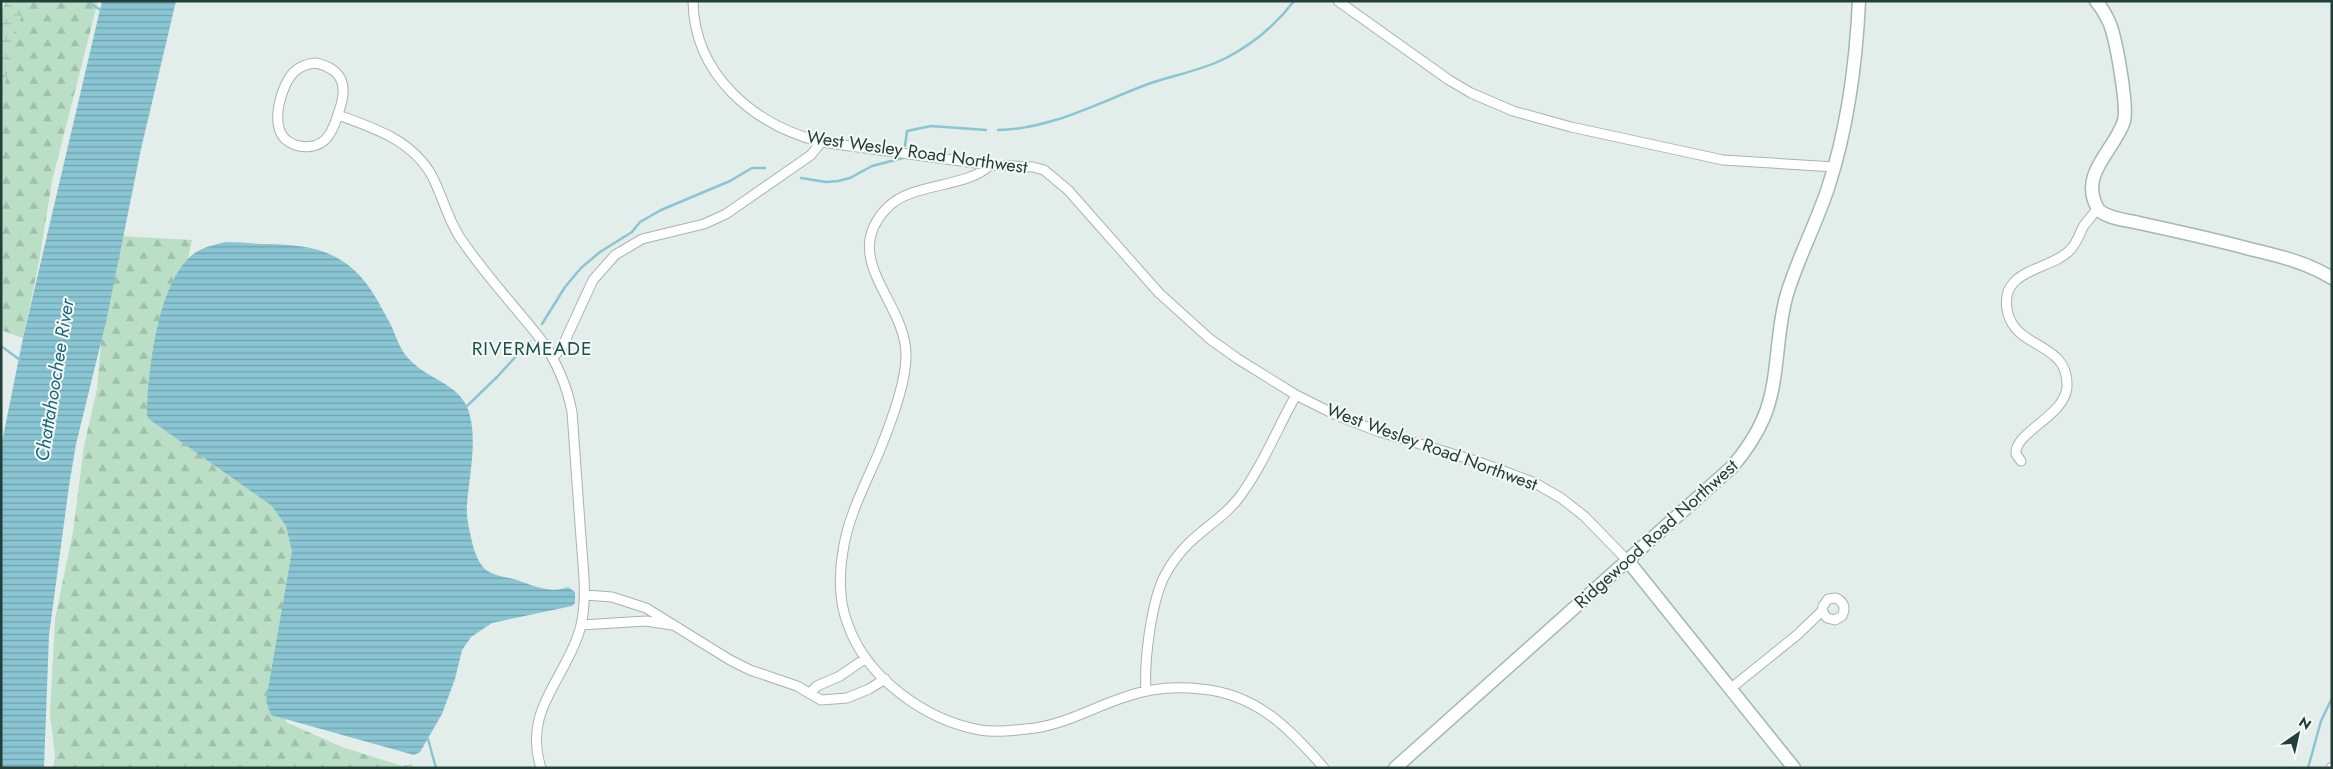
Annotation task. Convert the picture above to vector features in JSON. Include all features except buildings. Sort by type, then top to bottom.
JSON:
[{"type":"street","name":"West Wesley Road Northwest","points":[[693,1],[697,31],[715,71],[728,88],[760,118],[798,136],[821,142],[990,165],[1033,167],[1052,175],[1068,190],[1138,272],[1179,312],[1238,359],[1296,395],[1377,431],[1476,461],[1535,483],[1561,498],[1584,516],[1628,561],[1794,768]]},
{"type":"street","points":[[1338,1],[1449,80],[1471,93],[1526,116],[1723,160],[1834,167]]},
{"type":"street","name":"Ridgewood Road Northwest","points":[[1395,768],[1732,468],[1757,433],[1770,396],[1787,295],[1834,167],[1854,79],[1859,1]]},
{"type":"street","points":[[2096,1],[2105,12],[2114,36],[2125,111],[2121,129],[2094,174],[2092,192],[2097,209],[2103,213],[2125,220],[2200,236],[2296,260],[2332,278]]},
{"type":"street","points":[[315,63],[326,65],[336,71],[342,80],[344,91],[338,115],[330,134],[317,145],[300,147],[285,139],[278,128],[276,114],[288,81],[294,72],[303,65],[315,63]]},
{"type":"street","points":[[338,115],[389,134],[419,158],[432,178],[459,235],[553,358],[565,384],[572,412],[585,595],[581,625],[572,652],[546,697],[539,717],[536,746],[541,768]]},
{"type":"street","points":[[553,358],[563,345],[593,280],[615,255],[642,239],[704,224],[726,214],[811,155],[821,142]]},
{"type":"street","points":[[990,165],[978,174],[921,190],[896,200],[879,218],[872,235],[869,248],[870,260],[879,284],[899,320],[906,356],[900,391],[880,449],[847,530],[842,551],[844,613],[851,634],[866,658],[885,679],[909,700],[931,713],[968,727],[989,731],[1034,728],[1057,724],[1124,697],[1146,691],[1177,687],[1205,689],[1236,697],[1258,707],[1277,719],[1294,734],[1324,768]]},
{"type":"street","points":[[2021,461],[2016,454],[2017,444],[2057,409],[2067,387],[2065,371],[2061,361],[2054,353],[2025,337],[2015,328],[2008,313],[2008,296],[2013,284],[2023,273],[2058,259],[2069,251],[2078,241],[2086,223],[2097,209]]},
{"type":"street","points":[[1146,691],[1145,678],[1150,630],[1159,590],[1165,575],[1188,544],[1228,511],[1240,497],[1266,457],[1296,395]]},
{"type":"street","points":[[585,595],[612,597],[635,603],[657,614],[672,625],[750,670],[797,686],[821,700],[847,698],[869,689],[885,679]]},
{"type":"street","points":[[1730,689],[1797,635],[1822,610]]},
{"type":"street","points":[[581,625],[646,621],[672,625]]},
{"type":"street","points":[[810,693],[817,686],[840,676],[866,658]]},
{"type":"green space","points":[[5,1],[26,1],[14,41],[1,104],[1,18]]},
{"type":"green space","points":[[12,1],[98,1],[52,181],[39,262],[23,338],[1,330],[1,28]]},
{"type":"green space","points":[[119,236],[192,240],[161,387],[270,500],[298,538],[282,620],[286,722],[342,747],[402,766],[412,764],[413,768],[53,768],[55,755],[50,714],[55,619],[73,532],[84,446],[97,389],[103,320]]},
{"type":"water","name":"Chattahoochee River","points":[[102,1],[176,1],[141,149],[106,322],[76,444],[49,635],[44,768],[1,768],[1,447],[23,338]]},
{"type":"water","points":[[226,242],[279,244],[312,248],[341,260],[353,269],[376,298],[408,358],[423,371],[456,392],[467,407],[471,418],[473,443],[467,515],[473,546],[481,564],[492,573],[536,587],[555,590],[568,587],[575,592],[575,603],[572,606],[492,623],[471,637],[462,650],[455,679],[442,714],[420,752],[414,755],[271,715],[266,701],[292,551],[286,526],[272,506],[149,419],[147,415],[152,354],[162,308],[170,287],[179,270],[191,256],[203,248]]},
{"type":"waterway","points":[[87,1],[102,11]]},
{"type":"waterway","points":[[998,130],[1038,125],[1076,113],[1151,83],[1216,63],[1244,48],[1262,34],[1279,19],[1294,1]]},
{"type":"waterway","points":[[905,146],[907,131],[931,126],[986,130]]},
{"type":"waterway","points":[[801,178],[826,182],[838,181],[850,178],[872,166],[903,158]]},
{"type":"waterway","points":[[542,324],[565,287],[581,268],[600,252],[632,232],[640,222],[661,210],[730,181],[752,168],[765,168]]},
{"type":"waterway","points":[[467,406],[530,341]]},
{"type":"waterway","points":[[1,346],[20,360]]},
{"type":"waterway","points":[[2308,768],[2321,721],[2332,698]]},
{"type":"waterway","points":[[428,739],[436,768]]},
{"type":"district","name":"RIVERMEADE","points":[[532,348]]}]
